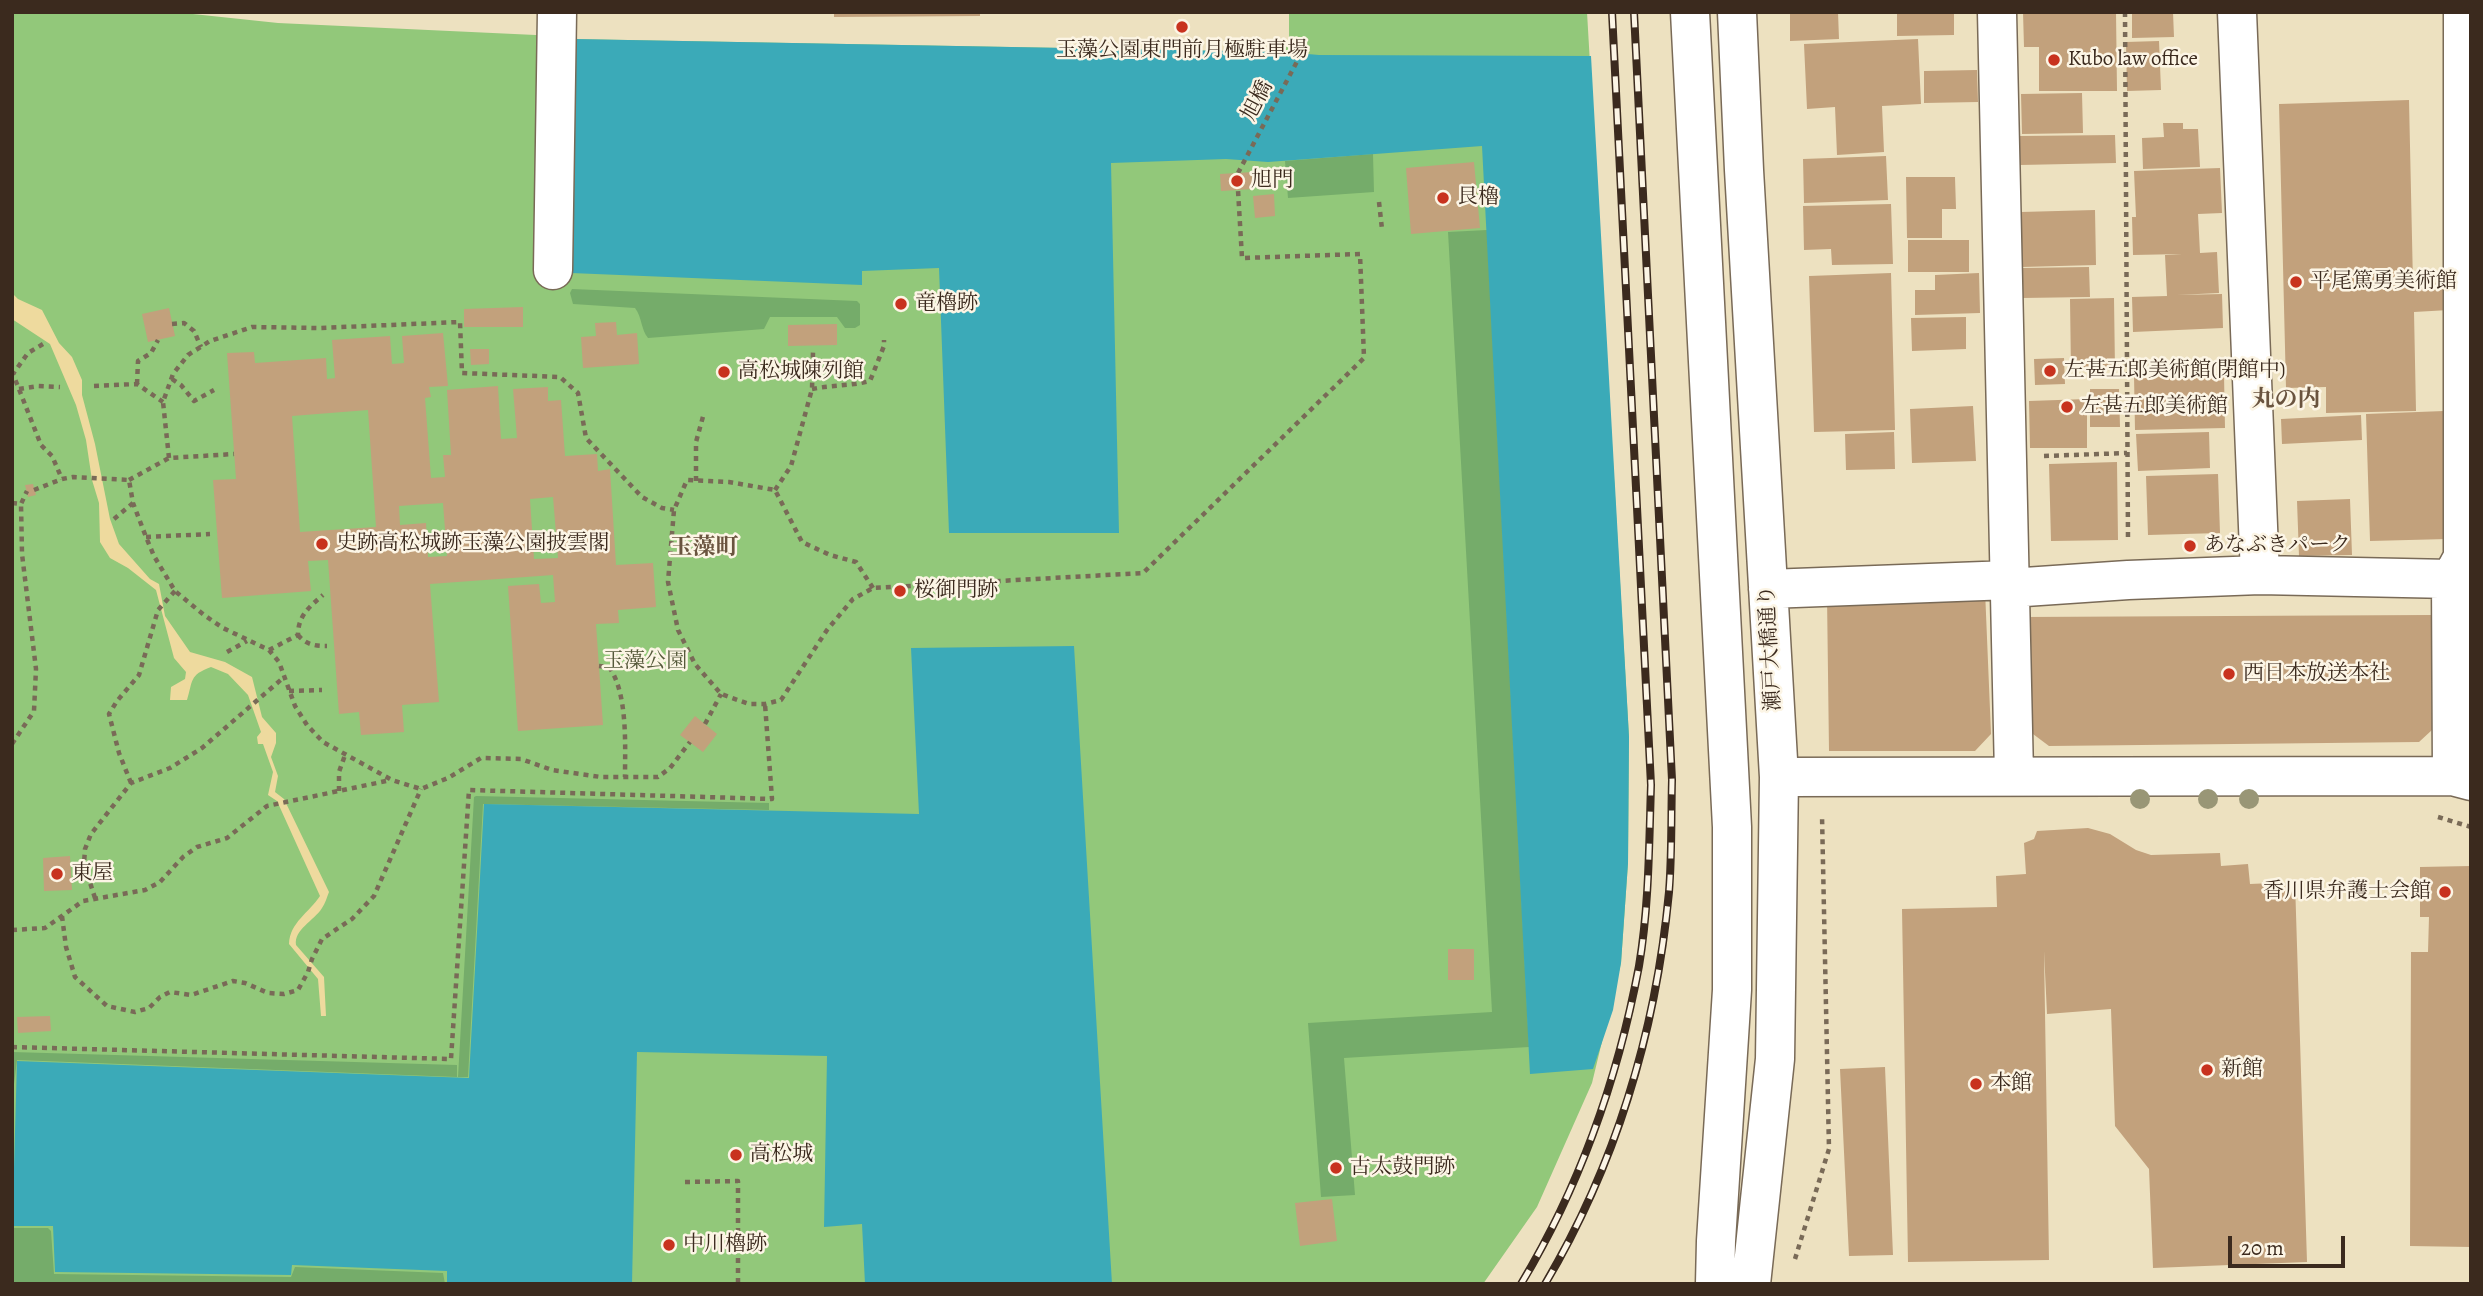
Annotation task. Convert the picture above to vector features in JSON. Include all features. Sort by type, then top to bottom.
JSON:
[{"type":"street","points":[[553,270],[557,12]]},
{"type":"street","points":[[1690,12],[1732,827],[1732,990],[1715,1284]]},
{"type":"street","name":"瀬戸大橋通り","points":[[1737,12],[1779,777],[1775,1059],[1751,1284]]},
{"type":"street","points":[[1997,12],[2014,775]]},
{"type":"street","points":[[2237,12],[2260,575]]},
{"type":"street","points":[[1779,777],[1820,779],[2014,775],[2462,779],[2451,579],[2463,557],[2463,12]]},
{"type":"street","points":[[1768,589],[2260,575],[2451,579]]},
{"type":"path","points":[[2125,12],[2128,580]]},
{"type":"path","name":"旭橋","points":[[1238,173],[1301,54]]},
{"type":"path","points":[[775,490],[729,482],[687,480],[674,510],[668,582],[678,630],[695,664],[721,694],[749,704],[781,700],[827,630],[853,599],[873,588],[1143,573],[1364,358],[1360,254],[1242,258],[1238,190]]},
{"type":"path","points":[[1379,202],[1382,229]]},
{"type":"path","points":[[169,458],[163,402],[172,379],[188,355],[201,346],[252,327],[319,328],[460,321],[462,373],[560,377],[578,393],[586,438],[642,497],[662,508],[674,510]]},
{"type":"path","points":[[172,324],[184,323],[194,331],[201,346]]},
{"type":"path","points":[[137,384],[138,361],[150,353],[158,340]]},
{"type":"path","points":[[811,389],[832,385],[850,386],[870,381],[884,340]]},
{"type":"path","points":[[43,344],[29,353],[13,374],[41,445],[52,456],[62,479]]},
{"type":"path","points":[[775,490],[791,466],[811,389],[813,352]]},
{"type":"path","points":[[172,379],[181,385],[194,401],[214,390]]},
{"type":"path","points":[[94,386],[137,384],[163,402]]},
{"type":"path","points":[[19,389],[60,387]]},
{"type":"path","points":[[696,481],[696,442],[704,413]]},
{"type":"path","points":[[2006,457],[2127,453]]},
{"type":"path","points":[[34,489],[62,479],[129,480],[169,458],[234,454]]},
{"type":"path","points":[[129,480],[133,503],[146,537],[175,591],[204,615],[269,650],[279,662],[289,691],[307,725],[323,742],[392,780],[421,789],[448,778],[481,758],[521,759],[552,770],[601,777],[658,777],[670,768],[690,742]]},
{"type":"path","points":[[775,490],[802,542],[830,555],[856,562],[873,588]]},
{"type":"path","points":[[12,744],[34,711],[36,669],[22,554],[21,504],[27,491]]},
{"type":"path","points":[[12,502],[21,504]]},
{"type":"path","points":[[114,519],[133,503]]},
{"type":"path","points":[[146,537],[210,534]]},
{"type":"path","points":[[131,783],[119,753],[109,714],[139,675],[158,610],[164,600],[175,591]]},
{"type":"path","points":[[323,595],[309,607],[298,623],[298,635],[303,641],[315,646],[327,646]]},
{"type":"path","points":[[269,650],[298,635]]},
{"type":"path","points":[[228,652],[248,640]]},
{"type":"path","points":[[599,666],[609,667],[612,671],[621,699],[625,777]]},
{"type":"path","points":[[95,898],[83,864],[85,849],[91,834],[131,783],[170,768],[202,748],[284,678]]},
{"type":"path","points":[[289,691],[322,690]]},
{"type":"path","points":[[705,724],[721,694]]},
{"type":"path","points":[[12,1046],[451,1059],[468,790],[772,799],[765,704]]},
{"type":"path","points":[[340,791],[339,772],[345,755]]},
{"type":"path","points":[[12,930],[45,929],[83,901],[145,890],[160,882],[183,857],[197,847],[227,838],[267,806],[392,780]]},
{"type":"path","points":[[62,916],[66,947],[75,977],[107,1006],[135,1012],[149,1008],[170,992],[191,995],[233,981],[268,993],[284,994],[298,990],[309,972],[322,939],[352,919],[374,896],[421,789]]},
{"type":"path","points":[[1792,1272],[1829,1149],[1822,812]]},
{"type":"path","points":[[2432,816],[2471,827]]},
{"type":"path","points":[[685,1182],[738,1181],[738,1284]]},
{"type":"green space","name":"玉藻公園","points":[[12,12],[174,12],[278,23],[557,36],[573,39],[1284,52],[1289,41],[1289,12],[1587,12],[1629,737],[1628,863],[1621,963],[1592,1083],[1537,1207],[1483,1284],[12,1284]]},
{"type":"green space","points":[[1373,154],[1374,192],[1288,198],[1285,161]]},
{"type":"green space","points":[[1487,230],[1529,1047],[1344,1058],[1355,1195],[1321,1197],[1308,1023],[1492,1012],[1448,232]]},
{"type":"green space","points":[[572,289],[857,301],[860,304],[860,325],[845,328],[837,317],[770,317],[764,329],[648,338],[635,308],[573,304],[570,293]]},
{"type":"green space","points":[[476,796],[769,803],[769,810],[483,804],[468,1077],[458,1077]]},
{"type":"green space","points":[[12,1052],[457,1065],[457,1077],[17,1060],[13,1092]]},
{"type":"green space","points":[[12,1228],[48,1228],[51,1231],[54,1274],[291,1277],[295,1267],[443,1273],[445,1284],[12,1284]]},
{"type":"sand","points":[[12,293],[18,299],[42,310],[59,343],[72,357],[82,380],[82,395],[110,519],[119,544],[150,579],[159,584],[165,616],[190,652],[225,662],[252,677],[262,717],[276,733],[271,757],[278,776],[275,792],[284,799],[329,892],[319,913],[301,930],[296,939],[296,945],[324,977],[326,1016],[321,1016],[318,979],[289,944],[296,924],[320,896],[277,801],[268,795],[273,772],[263,744],[258,744],[257,737],[261,732],[248,695],[228,674],[211,667],[195,676],[187,700],[170,700],[171,687],[185,679],[186,672],[174,658],[156,590],[110,558],[100,542],[99,503],[76,405],[50,344],[12,319]]},
{"type":"water","points":[[573,39],[1285,52],[1319,55],[1591,56],[1629,737],[1628,863],[1621,963],[1613,1010],[1593,1069],[1530,1074],[1482,146],[1268,162],[1226,159],[1111,163],[1119,533],[949,533],[939,268],[862,271],[862,285],[571,273]]},
{"type":"water","points":[[1074,646],[1112,1284],[865,1284],[862,1224],[824,1227],[827,1056],[637,1052],[632,1284],[447,1284],[447,1271],[292,1265],[291,1275],[55,1272],[53,1226],[12,1226],[17,1061],[469,1078],[484,804],[919,814],[911,648]]},
{"type":"building","points":[[834,12],[980,12],[980,16],[834,17]]},
{"type":"building","points":[[1838,12],[1839,39],[1790,41],[1790,14]]},
{"type":"building","points":[[1897,12],[1954,12],[1954,35],[1897,36]]},
{"type":"building","points":[[2023,12],[2116,12],[2117,91],[2039,91],[2039,47],[2024,47]]},
{"type":"building","points":[[2132,12],[2173,12],[2174,37],[2132,38]]},
{"type":"building","points":[[1918,39],[1921,104],[1882,106],[1884,152],[1837,155],[1835,107],[1807,109],[1804,44]]},
{"type":"building","points":[[2159,41],[2161,90],[2127,91],[2126,42]]},
{"type":"building","points":[[1977,70],[1978,102],[1924,103],[1924,71]]},
{"type":"building","points":[[2082,93],[2083,133],[2022,134],[2021,94]]},
{"type":"building","points":[[2409,100],[2413,284],[2447,282],[2449,310],[2414,312],[2416,411],[2326,413],[2326,387],[2286,388],[2279,104]]},
{"type":"building","points":[[2163,123],[2183,123],[2183,129],[2198,129],[2200,167],[2143,169],[2142,138],[2164,137]]},
{"type":"building","points":[[2115,135],[2116,163],[2020,165],[2020,136]]},
{"type":"building","points":[[1886,156],[1888,200],[1804,203],[1803,159]]},
{"type":"building","name":"艮櫓","points":[[1474,162],[1480,228],[1411,234],[1406,168]]},
{"type":"building","points":[[2220,168],[2222,213],[2198,214],[2200,253],[2217,252],[2219,293],[2177,295],[2222,294],[2223,328],[2133,332],[2132,297],[2167,296],[2165,255],[2182,254],[2133,255],[2132,217],[2136,217],[2134,171]]},
{"type":"building","name":"旭門","points":[[1253,172],[1254,189],[1221,191],[1220,174]]},
{"type":"building","points":[[1906,177],[1955,177],[1956,209],[1942,209],[1942,238],[1907,238]]},
{"type":"building","points":[[1274,194],[1275,216],[1255,218],[1253,196]]},
{"type":"building","points":[[1891,204],[1893,264],[1832,265],[1831,249],[1804,250],[1803,206]]},
{"type":"building","points":[[2095,210],[2096,265],[2022,267],[2021,212]]},
{"type":"building","points":[[1908,240],[1969,240],[1969,272],[1908,272]]},
{"type":"building","points":[[2089,267],[2090,297],[2022,298],[2022,268]]},
{"type":"building","points":[[1891,273],[1895,430],[1814,432],[1809,276]]},
{"type":"building","points":[[1979,273],[1980,313],[1915,315],[1915,290],[1935,290],[1935,275]]},
{"type":"building","points":[[2114,298],[2115,370],[2071,371],[2070,299]]},
{"type":"building","points":[[523,307],[523,327],[464,327],[464,309]]},
{"type":"building","points":[[169,308],[175,336],[148,342],[142,314]]},
{"type":"building","points":[[1966,317],[1966,349],[1912,351],[1911,318]]},
{"type":"building","points":[[616,322],[617,335],[637,333],[639,364],[583,368],[581,337],[596,336],[595,323]]},
{"type":"building","points":[[837,324],[837,345],[788,346],[788,325]]},
{"type":"building","name":"史跡高松城跡玉藻公園披雲閣","points":[[443,333],[448,386],[429,387],[431,397],[425,398],[431,478],[445,477],[443,455],[451,455],[447,390],[498,386],[501,439],[517,438],[513,389],[548,387],[548,401],[561,400],[565,456],[597,454],[598,471],[610,469],[616,565],[653,563],[656,607],[618,610],[619,623],[596,624],[603,725],[518,731],[508,586],[539,584],[541,603],[555,602],[553,575],[430,584],[439,702],[402,705],[404,732],[361,735],[359,712],[339,714],[328,560],[308,561],[311,591],[222,598],[213,480],[236,479],[227,353],[254,352],[255,363],[326,358],[327,379],[335,378],[332,340],[390,336],[392,364],[404,363],[402,336]],"holes":[[[368,410],[376,527],[300,532],[292,416]],[[553,497],[558,558],[534,559],[530,499]],[[443,503],[447,556],[428,557],[426,523],[400,525],[399,506]]]},
{"type":"building","points":[[470,349],[489,349],[489,364],[471,365]]},
{"type":"building","name":"左甚五郎美術館(閉館中)","points":[[2064,358],[2065,384],[2035,385],[2034,359]]},
{"type":"building","points":[[2224,374],[2225,428],[2135,430],[2134,375]]},
{"type":"building","points":[[2090,389],[2119,389],[2120,427],[2090,427]]},
{"type":"building","points":[[2087,399],[2087,448],[2030,448],[2029,401]]},
{"type":"building","points":[[1973,406],[1976,461],[1912,463],[1910,409]]},
{"type":"building","points":[[2444,411],[2447,539],[2370,541],[2366,414]]},
{"type":"building","points":[[2361,415],[2362,440],[2282,444],[2281,419]]},
{"type":"building","points":[[1894,432],[1895,469],[1846,470],[1845,434]]},
{"type":"building","points":[[2209,432],[2210,468],[2138,471],[2136,434]]},
{"type":"building","points":[[2117,462],[2118,540],[2051,541],[2049,464]]},
{"type":"building","points":[[2218,474],[2220,533],[2148,535],[2146,476]]},
{"type":"building","points":[[33,484],[36,495],[28,497],[25,485]]},
{"type":"building","points":[[2350,499],[2352,555],[2299,556],[2297,501]]},
{"type":"building","points":[[1985,590],[1991,734],[1975,751],[1829,751],[1827,596]]},
{"type":"building","name":"西日本放送本社","points":[[2431,615],[2432,730],[2419,742],[2049,746],[2029,731],[2022,617]]},
{"type":"building","points":[[695,716],[717,734],[703,752],[680,735]]},
{"type":"building","points":[[2088,828],[2110,834],[2136,850],[2151,855],[2220,853],[2221,866],[2248,864],[2250,884],[2295,882],[2307,1262],[2153,1268],[2149,1169],[2115,1126],[2111,1009],[2047,1014],[2044,951],[2049,1260],[1908,1262],[1902,909],[1997,907],[1996,876],[2026,874],[2024,843],[2034,839],[2037,831]]},
{"type":"building","name":"東屋","points":[[70,856],[72,890],[44,891],[43,858]]},
{"type":"building","points":[[2471,866],[2471,1247],[2410,1246],[2411,952],[2428,952],[2429,917],[2420,917],[2420,867]]},
{"type":"building","points":[[1448,949],[1474,949],[1474,980],[1448,980]]},
{"type":"building","points":[[50,1016],[51,1031],[18,1033],[17,1017]]},
{"type":"building","points":[[1885,1067],[1893,1255],[1849,1256],[1840,1069]]},
{"type":"building","points":[[1332,1199],[1337,1241],[1300,1246],[1295,1203]]},
{"type":"railway","points":[[1521,1284],[1579,1170],[1608,1090],[1639,966],[1647,899],[1651,785],[1612,12]]},
{"type":"railway","points":[[1545,1284],[1592,1192],[1629,1095],[1654,995],[1669,892],[1672,780],[1634,12]]},
{"type":"place","name":"玉藻公園東門前月極駐車場","points":[[1182,27]]},
{"type":"place","name":"Kubo law office","points":[[2054,60]]},
{"type":"place","name":"旭門","points":[[1237,181]]},
{"type":"place","name":"艮櫓","points":[[1443,198]]},
{"type":"place","name":"平尾篤勇美術館","points":[[2296,282]]},
{"type":"place","name":"竜櫓跡","points":[[901,304]]},
{"type":"place","name":"左甚五郎美術館(閉館中)","points":[[2050,371]]},
{"type":"place","name":"高松城陳列館","points":[[724,372]]},
{"type":"place","name":"左甚五郎美術館","points":[[2067,407]]},
{"type":"place","name":"史跡高松城跡玉藻公園披雲閣","points":[[322,544]]},
{"type":"place","name":"あなぶきパーク","points":[[2190,546]]},
{"type":"place","name":"桜御門跡","points":[[900,591]]},
{"type":"place","name":"西日本放送本社","points":[[2229,674]]},
{"type":"place","name":"東屋","points":[[57,874]]},
{"type":"place","name":"香川県弁護士会館","points":[[2445,892]]},
{"type":"place","name":"新館","points":[[2207,1070]]},
{"type":"place","name":"本館","points":[[1976,1084]]},
{"type":"place","name":"高松城","points":[[736,1155]]},
{"type":"place","name":"古太鼓門跡","points":[[1336,1168]]},
{"type":"place","name":"中川櫓跡","points":[[669,1245]]},
{"type":"district","name":"丸の内","points":[[2286,400]]},
{"type":"district","name":"玉藻町","points":[[704,548]]}]
